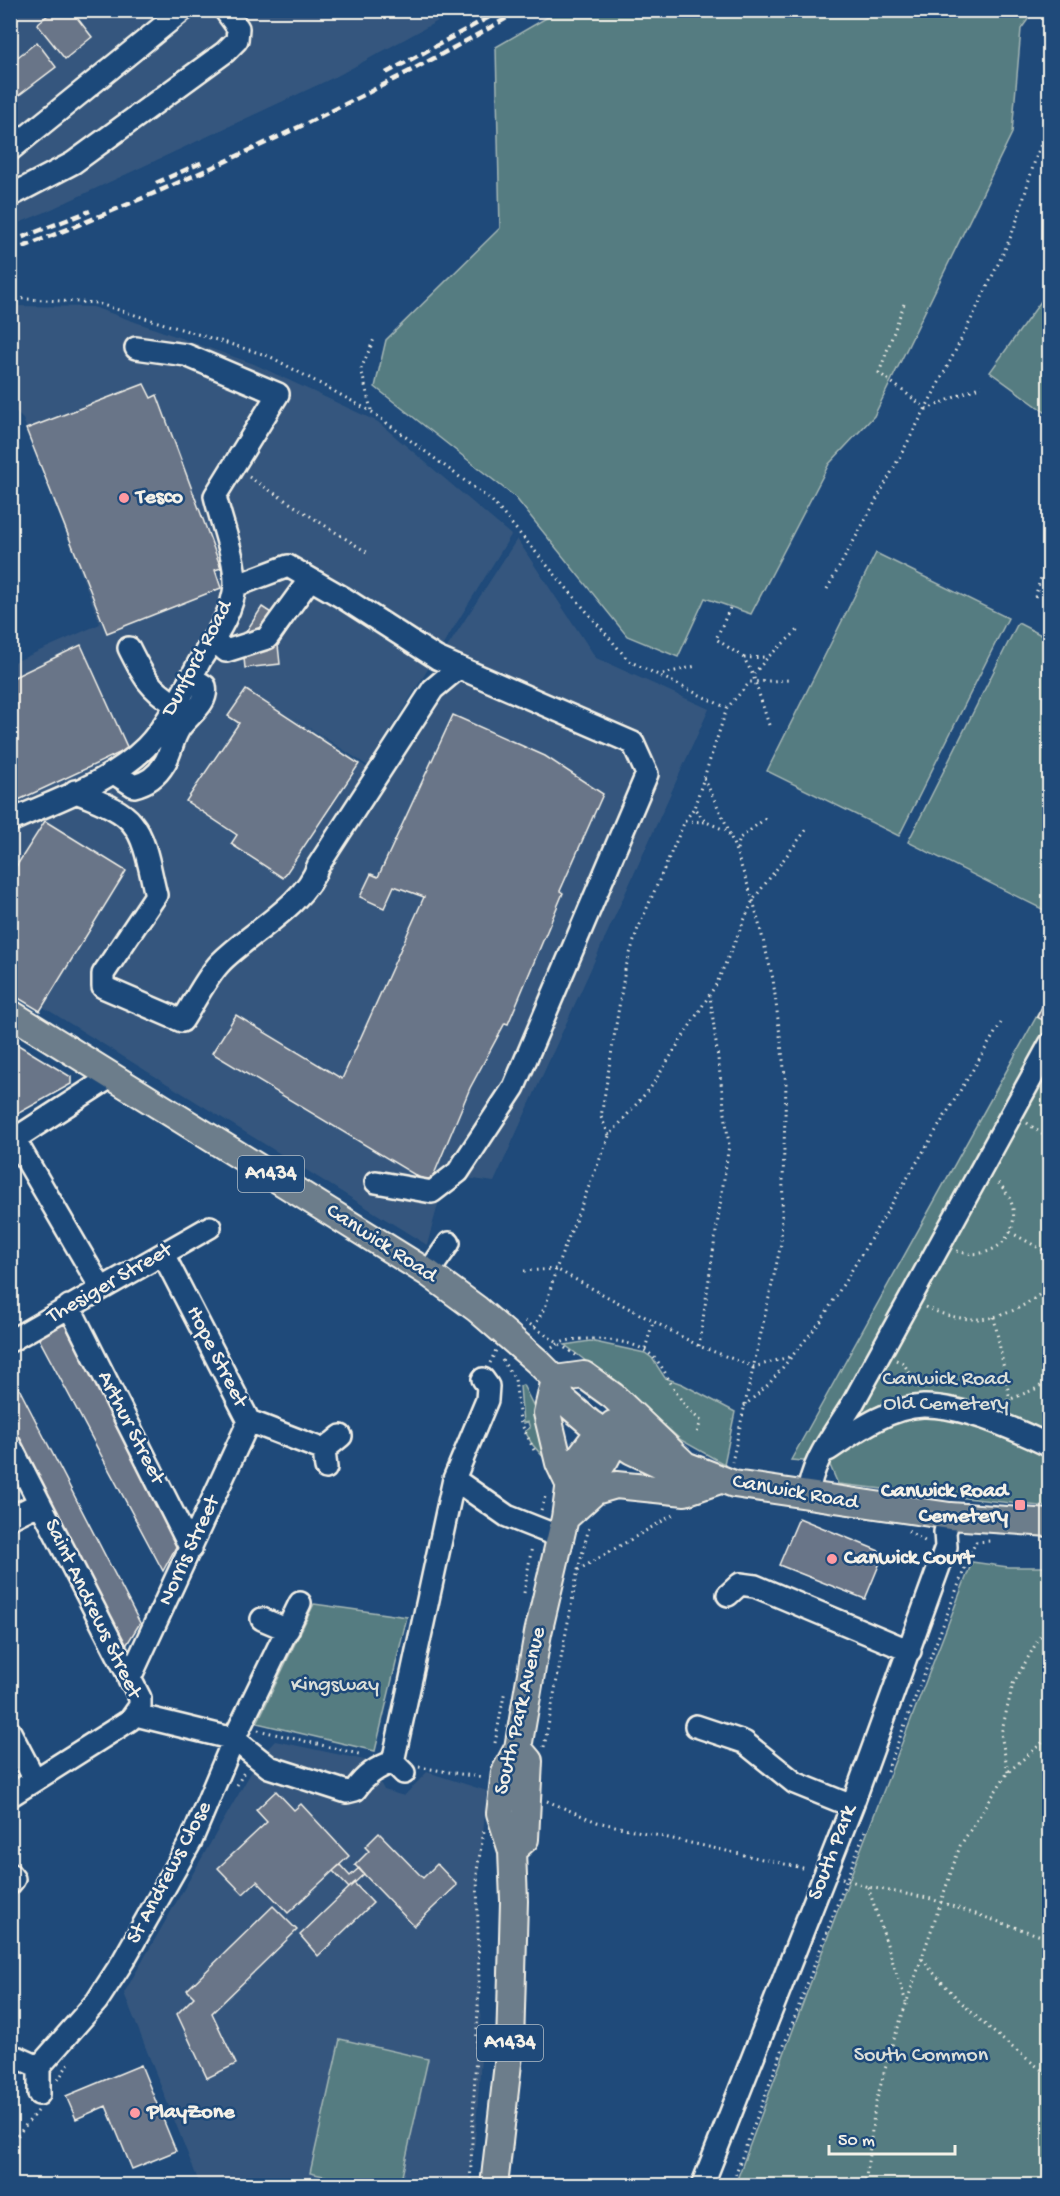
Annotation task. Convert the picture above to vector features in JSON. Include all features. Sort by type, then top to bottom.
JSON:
[{"type":"main road","name":"Canwick Road","points":[[10,1013],[428,1273],[477,1309],[555,1378],[562,1399],[611,1434],[660,1464],[675,1469],[685,1465]]},
{"type":"main road","name":"Canwick Road","points":[[555,1378],[584,1376],[613,1396],[685,1465],[807,1496],[950,1516],[1050,1523]]},
{"type":"main road","points":[[555,1378],[547,1413],[560,1462],[559,1489]]},
{"type":"main road","points":[[611,1434],[650,1433]]},
{"type":"main road","name":"South Park Avenue","points":[[494,2186],[510,2046],[514,1901],[512,1851],[500,1813],[506,1747],[536,1644],[563,1527],[559,1489],[590,1439],[611,1434]]},
{"type":"main road","points":[[563,1527],[595,1491],[616,1485],[686,1492],[725,1475]]},
{"type":"street","points":[[10,150],[183,10]]},
{"type":"street","points":[[10,196],[73,163],[225,52],[237,40],[238,28],[225,10]]},
{"type":"street","name":"Dunford Road","points":[[10,820],[114,773],[146,747],[159,731],[224,620],[235,586],[234,572],[215,496],[278,394],[186,355],[136,348]]},
{"type":"street","points":[[235,586],[288,566],[437,658],[633,743],[647,774],[514,1087],[458,1172],[432,1192],[376,1182]]},
{"type":"street","points":[[213,639],[226,651],[267,638],[310,579]]},
{"type":"street","points":[[129,648],[145,678],[158,694],[175,704]]},
{"type":"street","points":[[75,791],[117,810],[133,824],[145,852],[156,895],[102,974],[103,987],[183,1021],[218,966],[248,936],[272,921],[314,879],[318,866],[402,734],[433,689],[459,668]]},
{"type":"street","points":[[114,773],[134,786],[147,783],[164,765],[180,728],[199,707],[206,693],[205,686],[191,677]]},
{"type":"street","points":[[807,1496],[811,1473],[820,1455],[853,1403],[1050,1044]]},
{"type":"street","points":[[100,1288],[13,1141],[112,1076]]},
{"type":"street","name":"Thesiger Street","points":[[10,1341],[210,1227]]},
{"type":"street","points":[[428,1273],[450,1243]]},
{"type":"street","name":"Hope Street","points":[[163,1254],[249,1421],[325,1459],[341,1436]]},
{"type":"street","name":"Arthur Street","points":[[69,1306],[191,1549]]},
{"type":"street","points":[[234,1739],[269,1767],[347,1792],[355,1790],[362,1779],[392,1767],[454,1479],[487,1400],[488,1386],[483,1379]]},
{"type":"street","points":[[853,1403],[872,1423]]},
{"type":"street","points":[[820,1455],[872,1423],[900,1410],[923,1406],[960,1411],[1050,1446]]},
{"type":"street","name":"Norris Street","points":[[129,1680],[249,1421]]},
{"type":"street","name":"Saint Andrews Street","points":[[10,1445],[140,1698],[140,1706],[136,1714],[234,1739]]},
{"type":"street","points":[[454,1479],[507,1515],[536,1527],[563,1527]]},
{"type":"street","points":[[10,1518],[40,1503]]},
{"type":"street","name":"South Park","points":[[702,2186],[852,1806],[910,1651],[946,1547],[945,1532],[950,1516]]},
{"type":"street","points":[[728,1594],[740,1584],[755,1586],[910,1651]]},
{"type":"street","name":"St Andrews Close","points":[[39,2067],[98,2001],[191,1842],[234,1739],[300,1604]]},
{"type":"street","points":[[262,1618],[288,1630]]},
{"type":"street","points":[[10,1796],[136,1714]]},
{"type":"street","points":[[696,1726],[744,1742],[795,1783],[852,1806]]},
{"type":"street","points":[[10,1732],[35,1780]]},
{"type":"street","points":[[10,1874],[14,1879],[10,1884]]},
{"type":"street","points":[[20,2058],[39,2067],[39,2094]]},
{"type":"path","points":[[827,589],[927,409],[1008,242],[1036,151],[1050,125]]},
{"type":"path","points":[[10,298],[96,303],[269,356],[372,412],[492,501],[629,662],[661,675],[727,708]]},
{"type":"path","points":[[904,304],[879,373],[927,409]]},
{"type":"path","points":[[372,412],[367,400],[362,369],[374,339]]},
{"type":"path","points":[[927,409],[981,386]]},
{"type":"path","points":[[233,467],[368,553]]},
{"type":"path","points":[[1035,597],[1050,547]]},
{"type":"path","points":[[730,608],[716,639],[744,658],[756,680],[769,725]]},
{"type":"path","points":[[753,675],[768,657],[798,630]]},
{"type":"path","points":[[744,658],[768,657]]},
{"type":"path","points":[[661,675],[696,666]]},
{"type":"path","points":[[609,1136],[601,1117],[625,970],[637,931],[685,821],[694,808],[727,708],[750,682],[789,680]]},
{"type":"path","points":[[704,778],[737,851],[753,900],[773,979],[786,1084],[781,1245],[754,1367],[725,1475]]},
{"type":"path","points":[[694,808],[706,822]]},
{"type":"path","points":[[737,851],[740,838],[766,818]]},
{"type":"path","points":[[685,821],[706,822],[725,830],[731,838]]},
{"type":"path","points":[[534,1327],[546,1305],[556,1269],[609,1136],[651,1087],[717,983],[753,900],[806,830]]},
{"type":"path","points":[[699,1346],[729,1145],[709,994]]},
{"type":"path","points":[[744,1407],[769,1384],[821,1321],[1001,1023]]},
{"type":"path","points":[[1011,1114],[1037,1129],[1050,1140]]},
{"type":"path","points":[[941,1243],[968,1254],[987,1252],[1005,1240],[1010,1232],[1015,1221],[1009,1193],[996,1180],[981,1171]]},
{"type":"path","points":[[1010,1232],[1050,1254]]},
{"type":"path","points":[[524,1270],[556,1269],[699,1346],[754,1367],[793,1355]]},
{"type":"path","points":[[909,1300],[941,1315],[980,1319],[1011,1313],[1033,1300],[1050,1286]]},
{"type":"path","points":[[994,1317],[1010,1400]]},
{"type":"path","points":[[645,1349],[653,1322]]},
{"type":"path","points":[[586,1363],[559,1342],[586,1339],[622,1340],[645,1349],[656,1357],[690,1412],[701,1421],[697,1433]]},
{"type":"path","points":[[881,1352],[903,1363],[919,1384],[923,1406]]},
{"type":"path","points":[[493,1353],[501,1359],[515,1378],[523,1431],[538,1455]]},
{"type":"path","points":[[1000,1403],[1038,1388],[1050,1378]]},
{"type":"path","points":[[522,1601],[536,1527],[559,1489]]},
{"type":"path","points":[[578,1570],[673,1515]]},
{"type":"path","points":[[543,1757],[546,1725],[578,1570],[592,1519]]},
{"type":"path","points":[[898,1529],[909,1531],[922,1541]]},
{"type":"path","points":[[883,1780],[971,1552],[976,1542],[992,1541]]},
{"type":"path","points":[[960,1550],[971,1552]]},
{"type":"path","points":[[1008,1772],[1001,1734],[1013,1684],[1050,1619]]},
{"type":"path","points":[[506,1747],[507,1681]]},
{"type":"path","points":[[865,2186],[875,2106],[890,2051],[960,1846],[1008,1772],[1050,1736]]},
{"type":"path","points":[[541,1797],[597,1822],[815,1871]]},
{"type":"path","points":[[731,2186],[867,1824]]},
{"type":"path","points":[[470,2186],[479,1985],[477,1870],[484,1827]]},
{"type":"path","points":[[846,1880],[942,1903],[1050,1940]]},
{"type":"path","points":[[868,1887],[906,2003]]},
{"type":"path","points":[[922,1959],[947,1990],[990,2031],[1050,2076]]},
{"type":"shaded area","points":[[11,11],[456,11],[339,75],[11,226]]},
{"type":"shaded area","points":[[11,306],[93,307],[254,364],[378,422],[511,535],[368,766],[293,717],[369,769],[517,539],[596,658],[709,709],[494,1182],[446,1175],[427,1245],[11,987],[10,664],[100,624],[23,419],[11,407]]},
{"type":"shaded area","points":[[275,1741],[369,1761],[384,1790],[404,1796],[427,1772],[487,1791],[478,1886],[481,2058],[475,2142],[468,2185],[200,2185],[124,1993],[260,1757]]},
{"type":"green space","points":[[560,10],[1034,11],[1021,29],[1012,133],[874,416],[829,464],[751,614],[705,598],[678,657],[627,636],[515,497],[375,387],[386,340],[500,228],[496,47]]},
{"type":"green space","points":[[1049,290],[1049,415],[990,372]]},
{"type":"green space","points":[[876,553],[1008,618],[899,836],[767,771]]},
{"type":"green space","points":[[1018,623],[1049,639],[1050,903],[1046,911],[908,842]]},
{"type":"green space","name":"Canwick Road Old Cemetery","points":[[1049,994],[1049,1507],[838,1484],[829,1463],[791,1460]]},
{"type":"green space","points":[[590,1341],[645,1353],[652,1358],[665,1378],[682,1384],[735,1412],[724,1464],[681,1440],[629,1394],[565,1345]]},
{"type":"green space","points":[[523,1385],[540,1419],[546,1460],[532,1444],[525,1431],[530,1428],[528,1422],[523,1423],[520,1386]]},
{"type":"green space","name":"South Common","points":[[972,1562],[1008,1567],[1049,1567],[1049,2185],[735,2185],[849,1880]]},
{"type":"green space","name":"Kingsway","points":[[314,1604],[407,1617],[375,1751],[257,1723]]},
{"type":"green space","points":[[340,2039],[428,2059],[400,2185],[364,2185],[310,2173]]},
{"type":"building","points":[[54,10],[71,10],[92,37],[65,59],[37,24]]},
{"type":"building","points":[[37,42],[56,67],[10,102],[10,63]]},
{"type":"building","name":"Tesco","points":[[144,384],[151,398],[157,395],[221,568],[215,570],[221,588],[107,633],[26,429]]},
{"type":"building","points":[[262,607],[291,626],[278,645],[280,664],[245,668],[242,638]]},
{"type":"building","points":[[81,645],[128,749],[10,804],[10,679]]},
{"type":"building","points":[[246,690],[359,764],[283,878],[231,844],[237,835],[186,801],[239,723],[228,716]]},
{"type":"building","points":[[453,715],[545,756],[603,794],[560,891],[563,893],[508,1024],[505,1023],[470,1088],[430,1184],[212,1053],[236,1015],[342,1079],[424,897],[394,886],[384,908],[360,897],[371,874],[378,877]]},
{"type":"building","points":[[45,821],[126,871],[40,1011],[10,993],[10,876]]},
{"type":"building","points":[[1048,996],[1050,997],[1050,1024],[1037,1017]]},
{"type":"building","points":[[10,1040],[71,1077],[71,1084],[10,1118]]},
{"type":"building","points":[[63,1321],[178,1543],[163,1571],[37,1335]]},
{"type":"building","points":[[10,1371],[140,1623],[124,1649],[10,1434]]},
{"type":"building","name":"Canwick Court","points":[[799,1518],[884,1553],[865,1599],[779,1565]]},
{"type":"building","points":[[276,1791],[294,1810],[301,1804],[349,1856],[288,1913],[257,1881],[243,1894],[218,1868],[267,1822],[256,1810]]},
{"type":"building","points":[[379,1833],[423,1878],[437,1864],[457,1885],[414,1926],[355,1865],[369,1851],[365,1847]]},
{"type":"building","points":[[340,1865],[350,1876],[359,1868],[364,1874],[349,1888],[333,1871]]},
{"type":"building","points":[[354,1883],[373,1903],[318,1956],[300,1935]]},
{"type":"building","points":[[273,1906],[297,1930],[212,2013],[236,2064],[207,2078],[177,2014],[194,1997],[187,1990]]},
{"type":"building","name":"PlayZone","points":[[141,2065],[176,2151],[132,2169],[106,2106],[76,2119],[66,2096]]},
{"type":"railway","points":[[386,73],[502,10]]},
{"type":"railway","points":[[10,252],[141,199],[270,141],[397,78],[521,10]]},
{"type":"railway","points":[[156,183],[203,162]]},
{"type":"railway","points":[[10,242],[90,211]]},
{"type":"place","name":"Tesco","points":[[124,498]]},
{"type":"place","name":"Canwick Road Cemetery","points":[[1020,1505]]},
{"type":"place","name":"Canwick Court","points":[[832,1559]]},
{"type":"place","name":"PlayZone","points":[[135,2113]]}]
